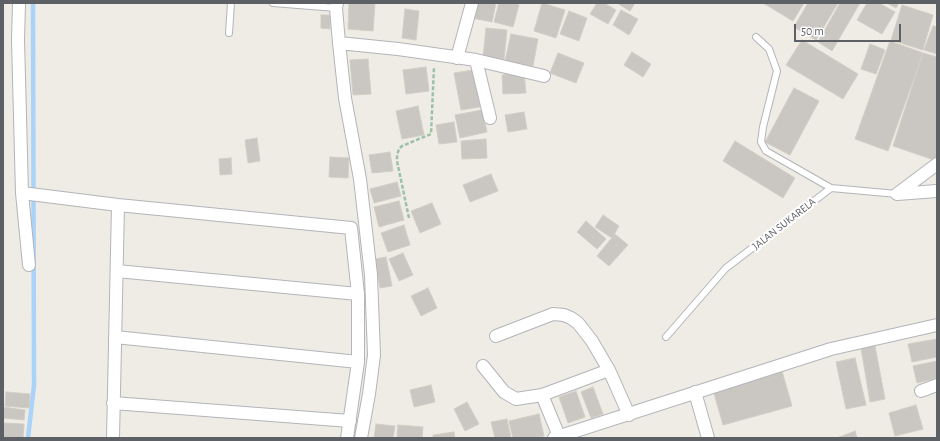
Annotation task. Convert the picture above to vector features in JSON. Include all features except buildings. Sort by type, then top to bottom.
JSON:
[{"type":"street","points":[[19,3],[18,40],[30,194],[29,264]]},
{"type":"street","points":[[457,58],[472,3]]},
{"type":"street","points":[[337,6],[339,43],[345,98],[360,179],[371,275],[374,355],[361,438]]},
{"type":"street","points":[[339,43],[476,60],[544,76]]},
{"type":"street","points":[[476,60],[490,118]]},
{"type":"street","points":[[897,194],[937,164]]},
{"type":"street","points":[[897,194],[937,191]]},
{"type":"street","points":[[30,194],[118,205],[350,228],[358,294],[358,362],[347,438]]},
{"type":"street","points":[[113,438],[118,205]]},
{"type":"street","points":[[117,271],[358,294]]},
{"type":"street","points":[[496,336],[553,314],[564,315],[578,323],[592,341],[609,370],[629,414]]},
{"type":"street","points":[[542,395],[557,437],[831,350],[937,325]]},
{"type":"street","points":[[115,337],[358,362]]},
{"type":"street","points":[[483,366],[504,392],[516,399],[542,395],[609,370]]},
{"type":"street","points":[[921,391],[937,385]]},
{"type":"street","points":[[695,392],[708,438]]},
{"type":"street","points":[[114,403],[350,421]]},
{"type":"lane","points":[[229,33],[231,3]]},
{"type":"lane","points":[[273,3],[337,6]]},
{"type":"lane","points":[[756,37],[769,49],[777,71],[763,127],[761,142],[766,151],[831,188],[897,194]]},
{"type":"lane","name":"JALAN SUKARELA","points":[[666,337],[726,268],[831,188]]},
{"type":"path","points":[[409,218],[397,155],[402,146],[430,135],[432,132],[435,55]]},
{"type":"waterway","points":[[28,438],[34,385],[33,3]]}]
